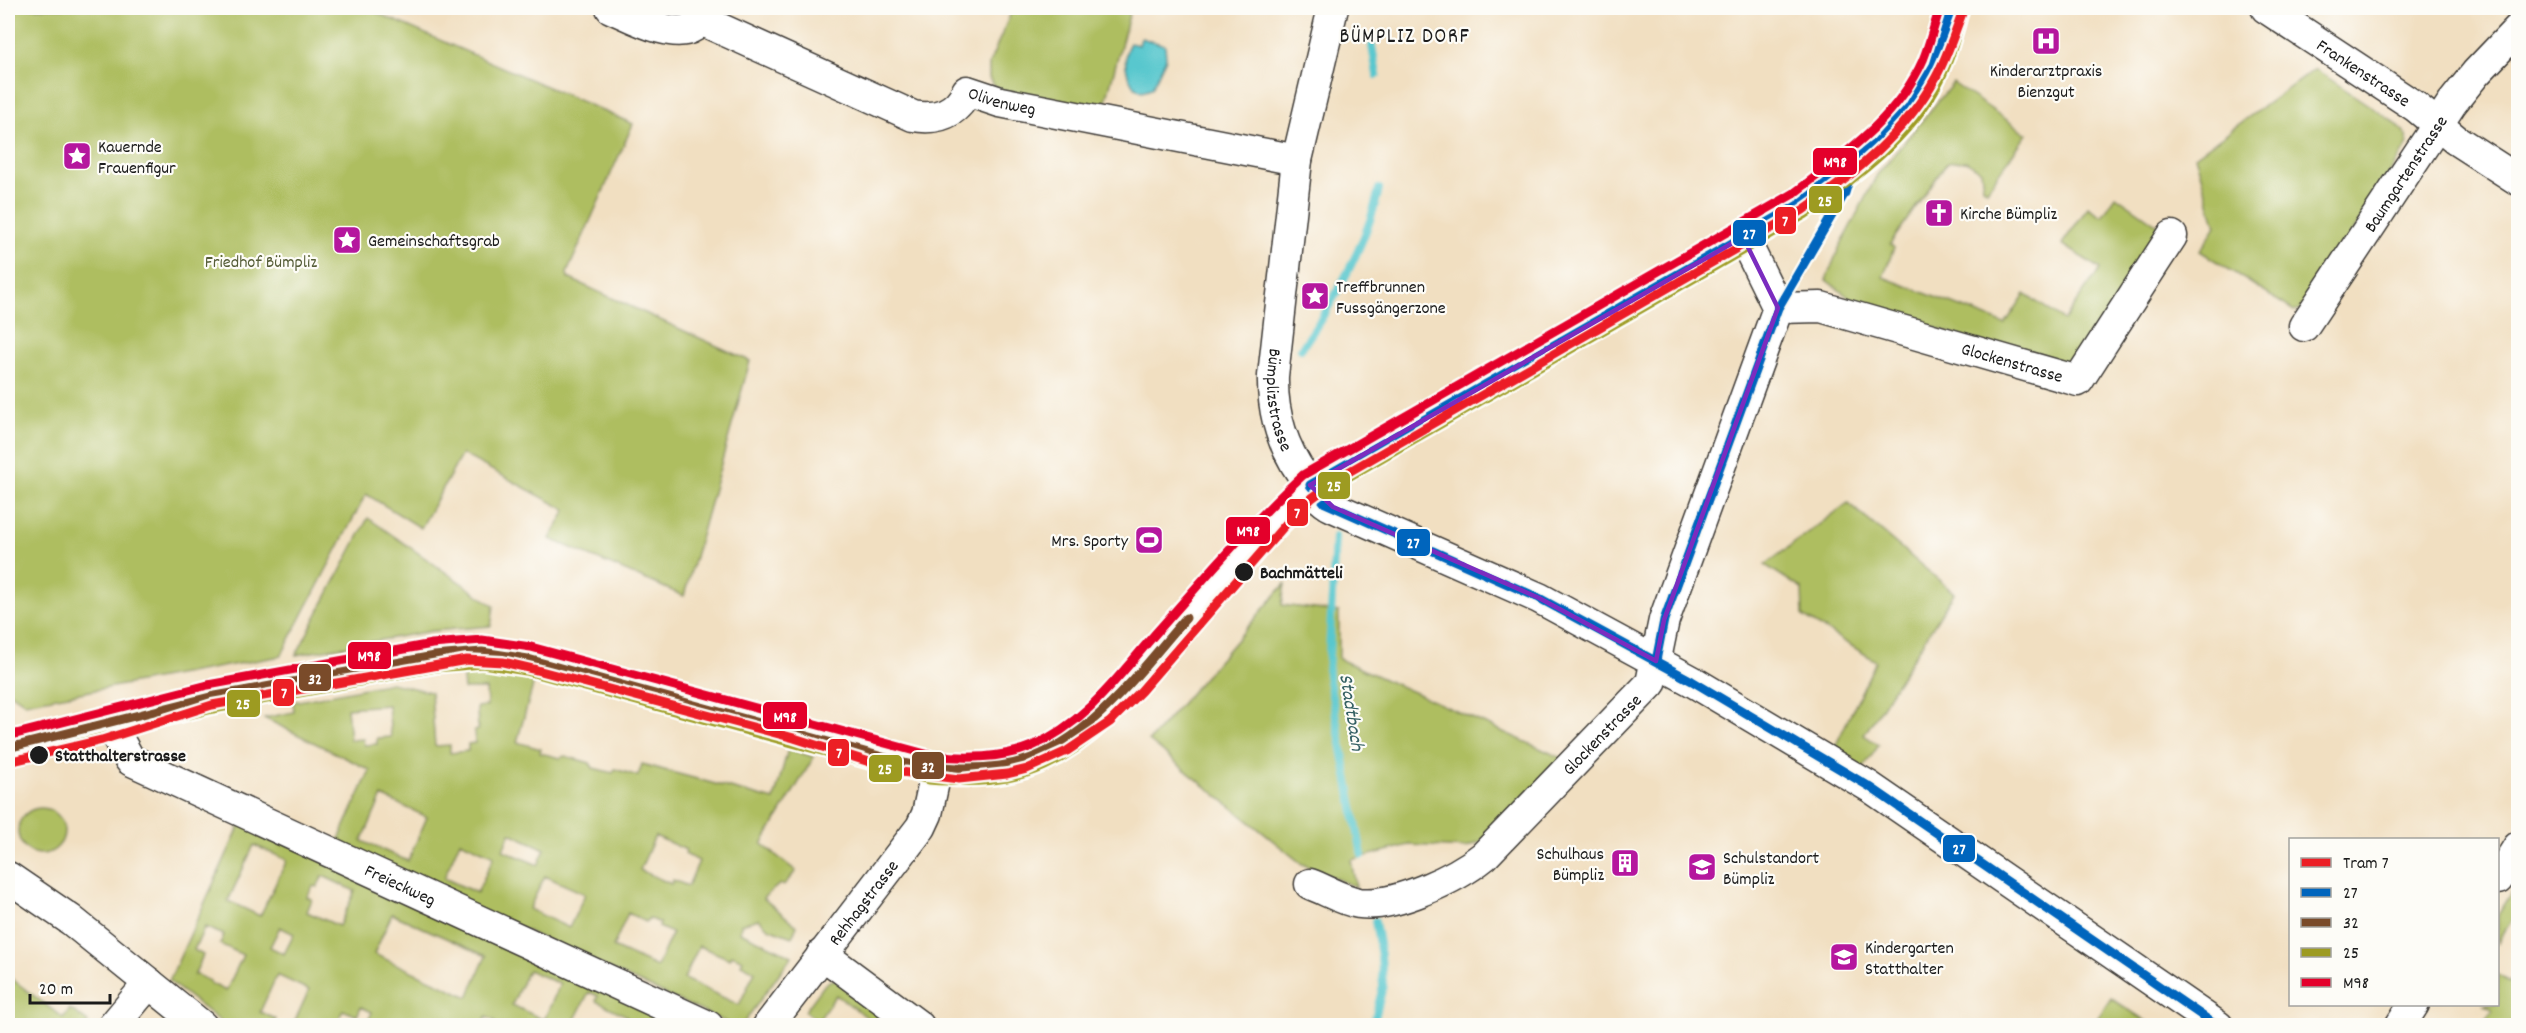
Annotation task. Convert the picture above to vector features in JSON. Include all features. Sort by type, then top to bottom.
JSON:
[{"type":"street","name":"Olivenweg","points":[[611,8],[660,27],[698,19],[913,116],[925,118],[944,115],[956,107],[967,91],[1000,102],[1297,160]]},
{"type":"street","name":"Bümplizstrasse","points":[[1333,8],[1297,160],[1278,317],[1272,397],[1280,436],[1287,451],[1325,503],[1539,598],[1656,661],[1870,787],[2218,1026]]},
{"type":"street","points":[[8,748],[210,697],[434,656],[482,652],[528,659],[898,761],[937,768],[985,770],[1018,763],[1045,753],[1078,731],[1112,702],[1276,516],[1310,485],[1800,204],[1866,153],[1894,125],[1924,83],[1933,65],[1952,8]]},
{"type":"street","name":"Frankenstrasse","points":[[2266,8],[2416,107],[2456,140],[2518,180]]},
{"type":"street","name":"Baumgartenstrasse","points":[[2304,326],[2438,125],[2476,73],[2518,29]]},
{"type":"street","name":"Glockenstrasse","points":[[1310,884],[1351,901],[1376,903],[1438,885],[1462,873],[1484,856],[1652,683],[1664,620],[1671,599],[1778,308],[1821,307],[2078,381],[2172,236]]},
{"type":"street","points":[[1743,237],[1778,308]]},
{"type":"street","name":"Freieckweg","points":[[110,724],[130,760],[708,1026]]},
{"type":"street","name":"Rehhagstrasse","points":[[768,1026],[921,826],[927,814],[937,768]]},
{"type":"street","points":[[2499,877],[2518,847]]},
{"type":"street","points":[[8,877],[71,920],[202,1026]]},
{"type":"street","points":[[822,954],[919,1026]]},
{"type":"street","points":[[114,1026],[149,983]]},
{"type":"street","points":[[2400,1026],[2413,1006]]},
{"type":"highlighted area","points":[[1743,237],[1778,308],[1664,620],[1656,661],[1539,598],[1333,507],[1310,485]]},
{"type":"green space","name":"Friedhof Bümpliz","points":[[8,8],[366,8],[633,124],[567,273],[568,278],[750,361],[684,596],[550,539],[566,510],[462,454],[421,528],[366,494],[281,656],[25,703],[8,691]]},
{"type":"green space","points":[[1013,8],[1131,8],[1103,112],[1009,94],[993,85],[989,78],[989,64]]},
{"type":"green space","points":[[2315,69],[2395,123],[2405,133],[2408,144],[2305,308],[2294,311],[2200,251],[2216,226],[2195,156]]},
{"type":"green space","points":[[1953,83],[2027,134],[1987,190],[1983,188],[1981,171],[1966,161],[1947,163],[1890,244],[1894,248],[1883,277],[2005,324],[2025,294],[2064,320],[2100,269],[2062,244],[2088,207],[2102,216],[2116,196],[2163,229],[2072,373],[1854,301],[1826,280],[1838,250],[1877,175]]},
{"type":"green space","points":[[1848,503],[1954,593],[1864,735],[1879,745],[1862,770],[1833,751],[1876,661],[1803,616],[1802,589],[1765,565]]},
{"type":"green space","points":[[368,518],[494,606],[491,626],[432,631],[296,655]]},
{"type":"green space","points":[[1285,584],[1282,605],[1339,612],[1339,659],[1564,759],[1482,841],[1466,848],[1409,845],[1351,860],[1356,887],[1302,864],[1149,741]]},
{"type":"green space","points":[[483,669],[535,678],[517,742],[541,749],[540,753],[560,758],[565,756],[590,763],[593,768],[613,773],[615,769],[638,776],[642,764],[774,800],[788,749],[814,757],[762,844],[796,871],[783,886],[780,884],[763,898],[797,926],[792,937],[768,928],[759,919],[741,924],[740,932],[792,956],[742,1025],[732,1025],[337,844],[370,770],[264,718],[294,712],[293,702],[391,683],[431,692],[435,746],[450,745],[450,753],[468,751],[468,744],[475,743],[474,731],[478,730],[477,707],[487,706],[486,689],[464,689],[462,670]],"holes":[[[388,705],[391,737],[377,738],[377,744],[364,745],[363,739],[350,740],[347,708]],[[382,796],[427,817],[408,861],[362,841]],[[510,833],[545,849],[538,865],[503,850]],[[655,836],[686,850],[685,854],[699,861],[688,886],[673,880],[671,884],[640,870]],[[460,841],[494,856],[477,893],[444,878]],[[545,876],[585,894],[569,928],[529,909]],[[628,913],[646,922],[649,918],[660,923],[659,927],[672,933],[657,967],[613,947]],[[699,946],[730,959],[732,955],[743,960],[741,964],[755,971],[739,1005],[684,979]]]},
{"type":"green space","points":[[41,808],[50,809],[58,814],[63,822],[63,840],[58,848],[50,853],[41,854],[32,853],[24,848],[19,840],[18,831],[19,822],[24,814],[32,809]]},
{"type":"green space","points":[[241,823],[684,1025],[623,1025],[627,1016],[596,1001],[598,996],[589,992],[572,1025],[493,1025],[495,1021],[486,1017],[482,1025],[377,1025],[368,1022],[372,1012],[361,1007],[357,1016],[343,1010],[336,1025],[293,1025],[309,990],[277,975],[260,1012],[276,1019],[274,1025],[225,1025],[169,981]],"holes":[[[254,845],[287,860],[260,916],[228,901]],[[323,876],[355,891],[339,926],[307,912],[312,899],[307,897],[313,886],[317,887]],[[392,914],[486,956],[468,997],[374,954]],[[205,927],[224,935],[220,944],[243,955],[226,991],[210,981],[195,974],[194,976],[203,955],[194,950]],[[280,927],[294,934],[284,954],[270,947]],[[528,970],[560,984],[544,1020],[512,1005]]]},
{"type":"green space","points":[[2518,883],[2518,917],[2515,915],[2499,940],[2499,913]]},
{"type":"green space","points":[[2518,969],[2518,1025],[2482,1025],[2492,1011],[2485,1006],[2499,1006],[2499,976],[2509,982]]},
{"type":"green space","points":[[8,976],[63,1018],[70,1009],[88,1022],[86,1026],[8,1025]]},
{"type":"green space","points":[[836,980],[890,1017],[885,1025],[863,1025],[868,1018],[836,995],[818,1021],[805,1011],[825,984]]},
{"type":"green space","points":[[2111,998],[2152,1025],[2093,1025]]},
{"type":"water","points":[[1141,38],[1165,45],[1166,58],[1152,88],[1142,91],[1132,83],[1126,62],[1130,43],[1139,45]]},
{"type":"waterway","name":"Stadtbach","points":[[1372,46],[1377,75]]},
{"type":"waterway","name":"Stadtbach","points":[[1301,349],[1348,272],[1374,210],[1379,189]]},
{"type":"waterway","name":"Stadtbach","points":[[1335,537],[1328,675],[1362,855]]},
{"type":"waterway","name":"Stadtbach","points":[[1373,1026],[1383,986],[1375,921]]},
{"type":"tram line","name":"7","points":[[8,762],[102,740],[212,705],[467,660],[503,662],[537,670],[794,738],[901,772],[959,779],[1007,774],[1027,769],[1067,751],[1110,722],[1141,691],[1285,525],[1312,498],[1345,474],[1803,210],[1860,167],[1894,134],[1924,97],[1944,60],[1964,8]]},
{"type":"transit line","name":"M98","points":[[8,736],[208,685],[432,644],[482,640],[531,647],[933,756],[996,755],[1032,746],[1069,725],[1100,697],[1228,552],[1303,475],[1793,194],[1849,150],[1883,118],[1912,81],[1923,60],[1940,8]]},
{"type":"transit line","name":"27","points":[[1952,8],[1934,65],[1909,107],[1876,143],[1800,204],[1310,485],[1325,503],[1539,598],[1692,681],[1870,787],[2217,1026]]},
{"type":"transit line","name":"25","points":[[11,760],[213,709],[436,668],[482,664],[526,671],[929,780],[1003,779],[1031,772],[1065,755],[1101,729],[1246,568],[1317,495],[1806,214],[1866,168],[1904,132],[1934,92],[1945,69],[1963,12]]},
{"type":"transit line","name":"27","points":[[1656,661],[1664,620],[1778,308],[1845,193],[1852,170]]},
{"type":"transit line","name":"32","points":[[8,748],[210,697],[434,656],[482,652],[528,659],[908,764],[965,768],[1000,766],[1029,759],[1056,746],[1081,729],[1127,687],[1186,618]]},
{"type":"place","name":"Kinderarztpraxis Bienzgut","points":[[2046,41]]},
{"type":"place","name":"Kauernde Frauenfigur","points":[[77,156]]},
{"type":"place","name":"Kirche Bümpliz","points":[[1939,213]]},
{"type":"place","name":"Gemeinschaftsgrab","points":[[347,240]]},
{"type":"place","name":"Treffbrunnen Fussgängerzone","points":[[1315,296]]},
{"type":"place","name":"Mrs. Sporty","points":[[1149,540]]},
{"type":"place","name":"Bachmätteli","points":[[1244,572]]},
{"type":"place","name":"Statthalterstrasse","points":[[39,755]]},
{"type":"place","name":"Schulhaus Bümpliz","points":[[1625,863]]},
{"type":"place","name":"Schulstandort Bümpliz","points":[[1702,867]]},
{"type":"place","name":"Kindergarten Statthalter","points":[[1844,957]]},
{"type":"district","name":"BÜMPLIZ DORF","points":[[1405,35]]}]
